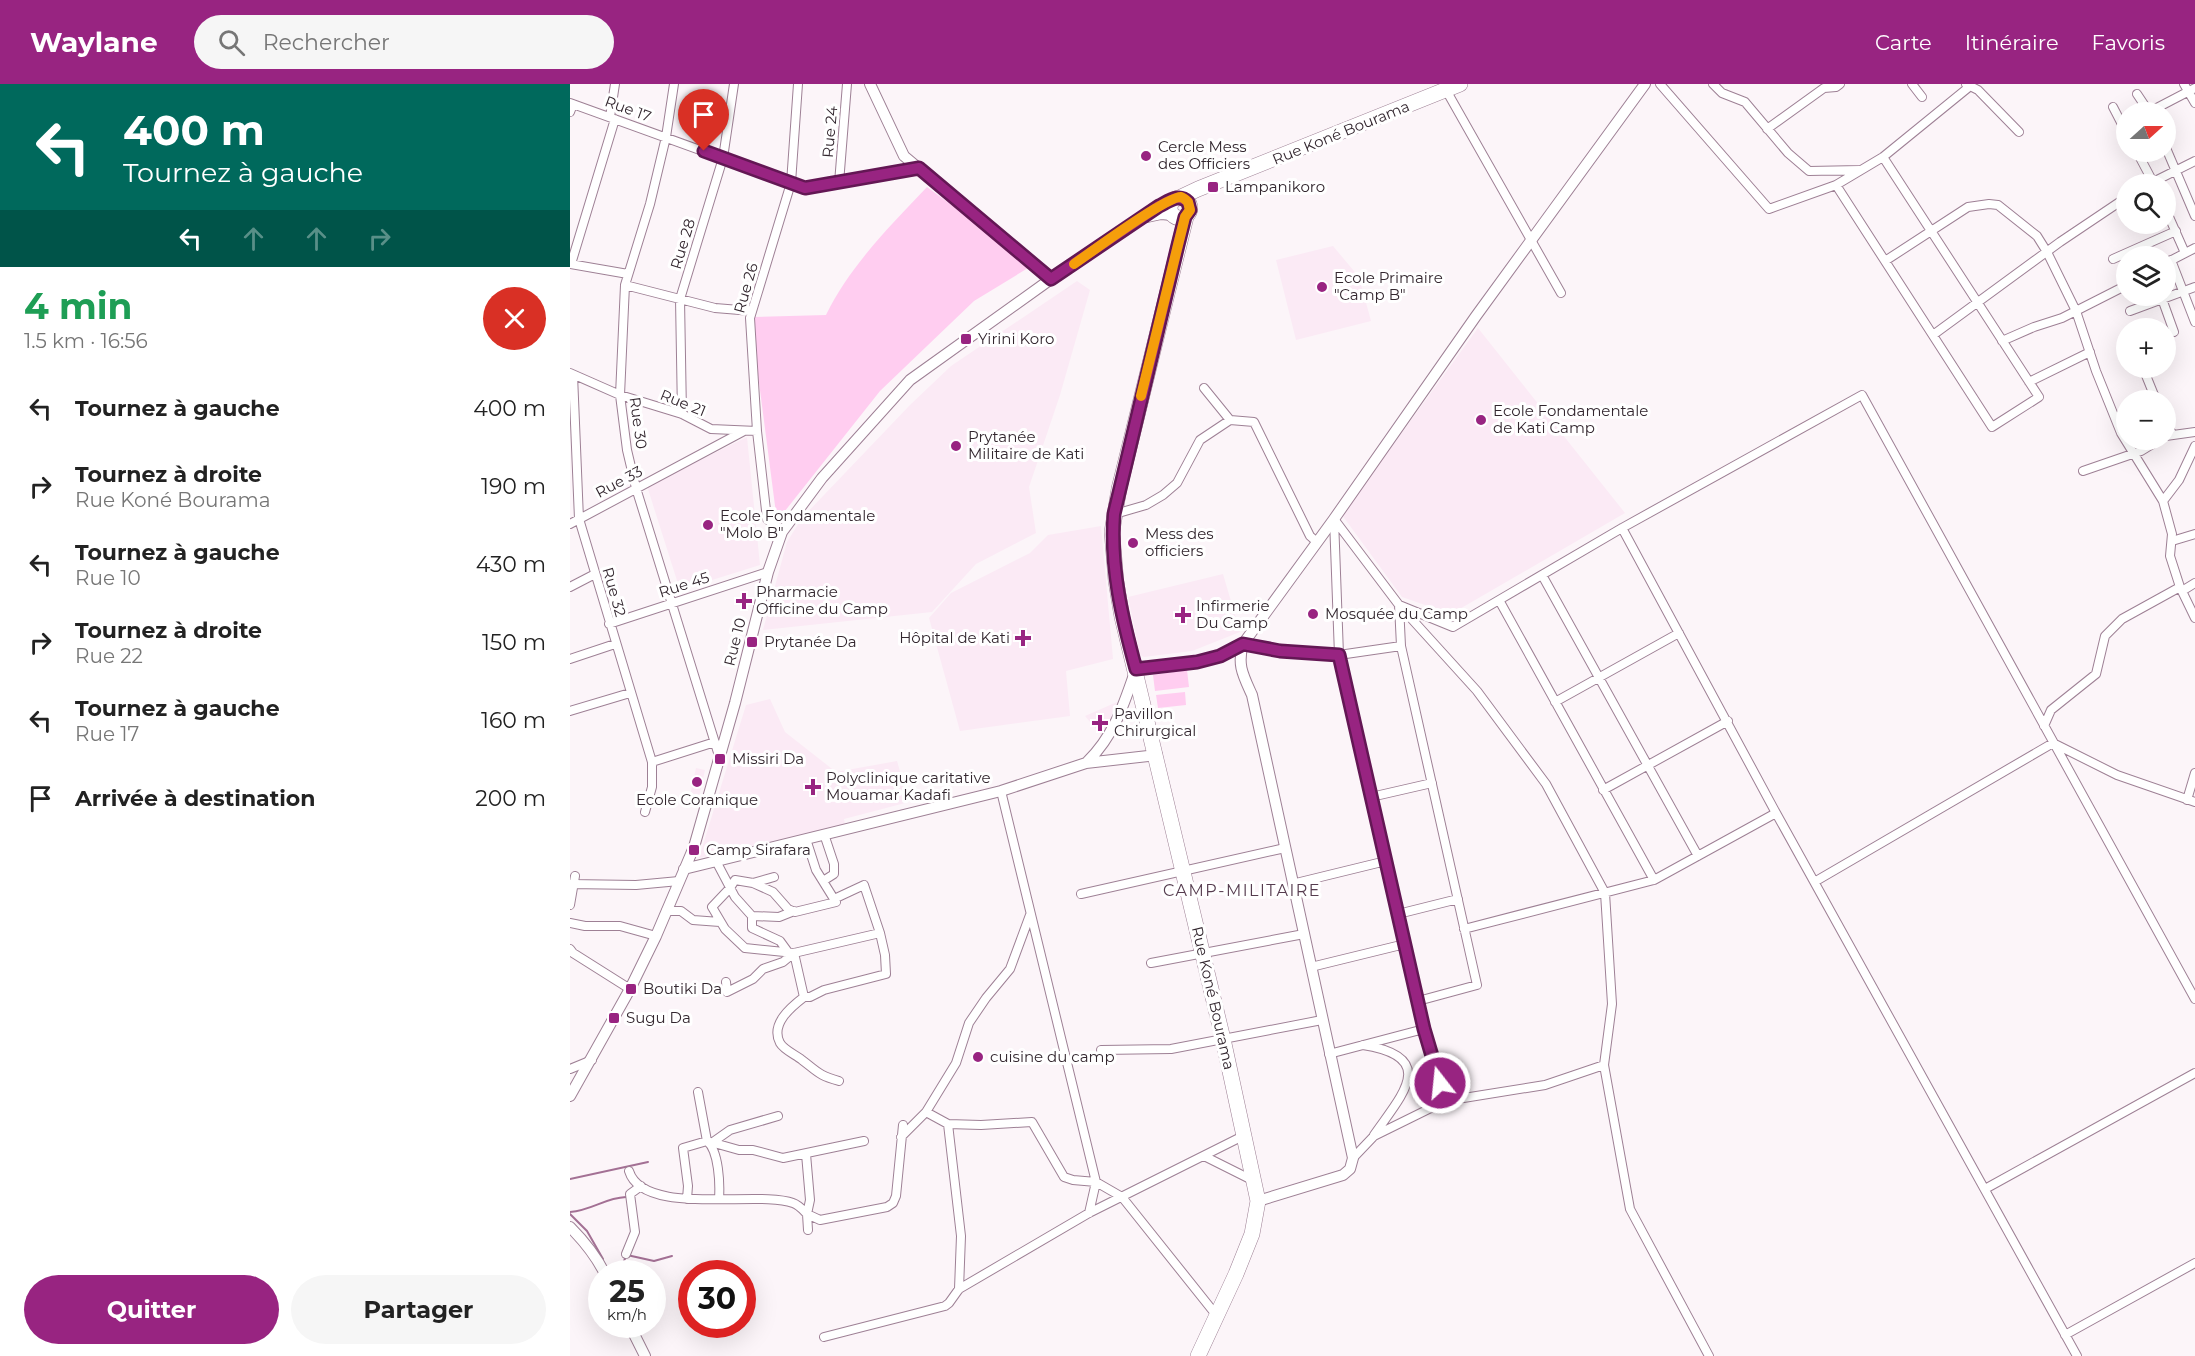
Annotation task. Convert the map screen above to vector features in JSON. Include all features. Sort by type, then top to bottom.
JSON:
[{"type":"highway","name":"Rue Koné Bourama","points":[[1198,1356],[1252,1234],[1258,1201],[1157,755],[1122,617],[1116,581],[1114,514],[1178,245],[1179,208],[1221,181],[1453,87]]},
{"type":"street","points":[[615,84],[612,118],[570,264],[628,274]]},
{"type":"street","name":"Rue 30","points":[[674,84],[666,138],[650,204],[625,285],[620,395],[627,450],[636,488],[720,759]]},
{"type":"street","name":"Rue 28","points":[[682,414],[680,299],[723,158],[734,84]]},
{"type":"street","name":"Rue 26","points":[[782,532],[767,519],[757,431],[750,318],[790,183],[798,84]]},
{"type":"street","name":"Rue 24","points":[[839,183],[847,84]]},
{"type":"street","points":[[870,84],[904,156],[1051,279]]},
{"type":"street","points":[[1258,1201],[1343,1175],[1350,1169],[1353,1158],[1251,695],[1244,677],[1240,657],[1243,644],[1646,84]]},
{"type":"street","points":[[1660,84],[1769,208],[1836,185],[1883,157],[1967,85],[1981,87],[2019,132]]},
{"type":"street","points":[[1713,84],[1722,93],[1745,102],[1788,153],[1809,171],[1861,170]]},
{"type":"street","points":[[1767,129],[1824,88],[1836,87],[1840,84]]},
{"type":"street","points":[[1912,84],[1922,97]]},
{"type":"street","points":[[1453,87],[1531,241],[1561,293]]},
{"type":"street","points":[[2166,102],[2189,88],[2195,103]]},
{"type":"street","points":[[2137,94],[2142,102]]},
{"type":"street","name":"Rue 17","points":[[571,106],[612,118],[805,188],[919,168]]},
{"type":"street","points":[[2113,107],[2116,113]]},
{"type":"street","points":[[1836,185],[1992,427],[2038,397],[1883,157]]},
{"type":"street","points":[[2169,174],[2195,161]]},
{"type":"street","points":[[2172,162],[2195,216]]},
{"type":"street","points":[[1885,261],[1968,207],[1989,204],[1998,206],[2037,236],[2076,310],[2121,434],[2163,501],[2172,540],[2170,556],[2181,589],[2195,618]]},
{"type":"street","points":[[1933,335],[2116,205]]},
{"type":"street","name":"Rue 10","points":[[570,1096],[630,989],[656,936],[693,847],[720,759],[768,572],[782,532],[822,478],[910,380],[1051,279],[1159,206],[1179,208]]},
{"type":"street","name":"Rue 10","points":[[1138,220],[1179,208]]},
{"type":"street","points":[[2176,231],[2185,253]]},
{"type":"street","points":[[2113,259],[2169,234]]},
{"type":"street","points":[[2176,258],[2195,248]]},
{"type":"street","points":[[2176,275],[2195,322]]},
{"type":"street","points":[[625,285],[715,308],[752,311]]},
{"type":"street","points":[[2176,293],[2195,287]]},
{"type":"street","points":[[2002,341],[2116,290]]},
{"type":"street","points":[[2130,310],[2140,306]]},
{"type":"street","points":[[2029,382],[2090,352]]},
{"type":"street","name":"Rue 21","points":[[571,375],[620,395],[682,414],[711,429],[757,431]]},
{"type":"street","name":"Rue 32","points":[[571,375],[573,457],[579,519],[652,762],[652,787],[645,812]]},
{"type":"street","points":[[1204,388],[1230,420]]},
{"type":"street","points":[[1399,605],[1453,627],[1622,528],[1862,395],[2195,999]]},
{"type":"street","points":[[1114,514],[1146,505],[1163,495],[1177,483],[1200,440],[1230,420],[1254,422],[1310,536],[1317,542]]},
{"type":"street","name":"Rue 33","points":[[570,524],[744,430]]},
{"type":"street","points":[[2176,434],[2195,432]]},
{"type":"street","points":[[2163,501],[2179,480],[2195,446]]},
{"type":"street","points":[[2083,471],[2143,450]]},
{"type":"street","points":[[1334,519],[1399,605],[1477,691],[1546,784],[1605,893],[1612,1004],[1604,1065],[1630,1209],[1709,1356]]},
{"type":"street","points":[[1334,519],[1339,655],[1424,1029],[1445,1101]]},
{"type":"street","points":[[1622,528],[1776,813],[1816,881],[2077,1356]]},
{"type":"street","points":[[2172,540],[2195,534]]},
{"type":"street","name":"Rue 45","points":[[609,624],[768,572]]},
{"type":"street","points":[[570,587],[595,574]]},
{"type":"street","points":[[1542,575],[1698,856]]},
{"type":"street","points":[[2044,726],[2051,710],[2096,674],[2105,636],[2122,619],[2195,583]]},
{"type":"street","points":[[1499,600],[1654,880]]},
{"type":"street","points":[[1399,605],[1401,646],[1477,985],[1418,1001]]},
{"type":"street","points":[[1555,702],[1680,633]]},
{"type":"street","points":[[570,659],[615,644]]},
{"type":"street","points":[[1086,763],[1108,739],[1123,707],[1136,669],[1197,662],[1220,656],[1243,644],[1280,651],[1339,655],[1401,646]]},
{"type":"street","points":[[1220,656],[1244,677]]},
{"type":"street","points":[[570,711],[630,693]]},
{"type":"street","points":[[1603,790],[1728,721]]},
{"type":"street","points":[[652,762],[715,742]]},
{"type":"street","points":[[2053,743],[2117,775],[2191,801],[2195,773]]},
{"type":"street","points":[[1816,881],[2053,743]]},
{"type":"street","points":[[1099,750],[1108,759]]},
{"type":"street","points":[[684,869],[1001,791],[1086,763],[1157,755]]},
{"type":"street","points":[[1371,796],[1432,783]]},
{"type":"street","points":[[1001,791],[1096,1182],[1089,1213]]},
{"type":"street","points":[[1464,929],[1654,880],[1776,813]]},
{"type":"street","points":[[823,881],[834,874],[834,864],[824,834]]},
{"type":"street","points":[[752,916],[779,917],[794,911],[836,902],[816,870],[806,838]]},
{"type":"street","points":[[1081,894],[1285,848]]},
{"type":"street","points":[[716,861],[735,897],[752,916],[752,928],[780,941],[791,953],[804,997]]},
{"type":"street","points":[[1296,883],[1386,861]]},
{"type":"street","points":[[753,883],[774,877]]},
{"type":"street","points":[[794,911],[788,909],[774,892],[753,883],[735,880],[712,907],[720,922],[744,948],[791,953],[880,933]]},
{"type":"street","points":[[570,905],[573,882],[636,885],[679,881]]},
{"type":"street","points":[[834,899],[864,885],[880,933],[886,974],[804,997],[780,1021],[777,1029],[780,1043],[821,1076],[838,1081]]},
{"type":"street","points":[[1398,914],[1458,899]]},
{"type":"street","points":[[666,911],[681,911],[693,920],[720,922]]},
{"type":"street","points":[[902,1137],[926,1112],[956,1063],[969,1023],[1010,969],[1030,913]]},
{"type":"street","points":[[570,923],[585,926],[620,926],[656,936]]},
{"type":"street","points":[[1151,963],[1304,934]]},
{"type":"street","points":[[1311,967],[1405,944]]},
{"type":"street","points":[[570,949],[630,989]]},
{"type":"street","points":[[726,982],[727,992],[753,979],[764,969],[783,962],[791,953]]},
{"type":"street","points":[[1101,1050],[1171,1049],[1322,1020]]},
{"type":"street","points":[[1329,1054],[1424,1029]]},
{"type":"street","points":[[1353,1158],[1374,1136],[1401,1099],[1408,1085],[1408,1071],[1402,1061],[1384,1048],[1363,1045]]},
{"type":"street","points":[[570,1069],[592,1059]]},
{"type":"street","points":[[1374,1136],[1445,1101],[1545,1085],[1604,1065]]},
{"type":"street","points":[[1985,1189],[2195,1073]]},
{"type":"street","points":[[698,1092],[713,1146],[720,1184],[719,1199]]},
{"type":"street","points":[[926,1112],[948,1124],[1032,1122],[1064,1177],[1096,1182],[1122,1197],[1217,1316]]},
{"type":"street","points":[[687,1199],[688,1186],[683,1148],[710,1141],[730,1130],[778,1116]]},
{"type":"street","points":[[948,1124],[961,1236],[959,1289]]},
{"type":"street","points":[[629,1172],[632,1179],[641,1186],[669,1197],[790,1202],[820,1220],[887,1207],[893,1203],[896,1196],[903,1125]]},
{"type":"street","points":[[824,1337],[945,1306],[959,1289],[1089,1213],[1245,1136]]},
{"type":"street","points":[[710,1141],[739,1150],[753,1150],[783,1158],[864,1141]]},
{"type":"street","points":[[806,1154],[809,1182],[808,1230]]},
{"type":"street","points":[[1204,1156],[1254,1181]]},
{"type":"street","points":[[626,1254],[635,1232],[630,1194],[641,1186]]},
{"type":"street","points":[[570,1227],[596,1260]]},
{"type":"street","points":[[2065,1335],[2195,1263]]},
{"type":"street","points":[[636,1338],[645,1356]]},
{"type":"shaded area","points":[[927,187],[1033,265],[974,301],[880,391],[777,521],[757,367],[754,317],[826,315],[858,264]]},
{"type":"shaded area","name":"Ecole Primaire \"Camp B\"","points":[[1333,246],[1359,277],[1371,321],[1296,340],[1276,260]]},
{"type":"shaded area","name":"Prytanée Militaire de Kati","points":[[1077,281],[1090,290],[1060,395],[1029,487],[1036,533],[976,564],[932,612],[763,630],[787,542],[802,518],[910,405],[951,366]]},
{"type":"shaded area","name":"Ecole Fondamentale de Kati Camp","points":[[1478,328],[1625,513],[1451,614],[1402,597],[1342,515]]},
{"type":"shaded area","name":"Ecole Fondamentale \"Molo B\"","points":[[747,437],[760,565],[680,590],[647,486]]},
{"type":"shaded area","name":"Hôpital de Kati","points":[[1101,526],[1113,659],[1066,671],[1070,716],[960,731],[929,618],[951,593],[1030,553],[1048,535]]},
{"type":"shaded area","name":"Infirmerie Du Camp","points":[[1223,574],[1240,632],[1192,651],[1144,657],[1140,655],[1128,597]]},
{"type":"shaded area","points":[[1187,670],[1189,687],[1155,691],[1153,675]]},
{"type":"shaded area","points":[[1185,692],[1186,705],[1158,708],[1156,695]]},
{"type":"shaded area","name":"Polyclinique caritative Mouamar Kadafi","points":[[770,699],[785,732],[836,772],[897,761],[909,802],[844,819],[845,825],[699,858],[746,705]]},
{"type":"shaded area","name":"Pavillon Chirurgical","points":[[1117,702],[1106,729],[1101,735],[1085,716]]},
{"type":"shaded area","name":"Ecole Coranique","points":[[696,768],[705,770],[699,797],[690,795]]},
{"type":"waterway","points":[[570,1179],[648,1162]]},
{"type":"waterway","points":[[570,1212],[611,1199],[626,1197]]},
{"type":"waterway","points":[[570,1214],[587,1231],[603,1259]]},
{"type":"waterway","points":[[624,1260],[627,1255],[650,1260]]},
{"type":"waterway","points":[[658,1260],[672,1256]]},
{"type":"slow traffic","points":[[1074,264],[1159,206],[1181,197],[1188,202],[1190,210],[1185,217],[1141,396]]},
{"type":"place","name":"Cercle Mess des Officiers","points":[[1146,156]]},
{"type":"place","name":"Lampanikoro","points":[[1213,187]]},
{"type":"place","name":"Ecole Primaire \"Camp B\"","points":[[1322,287]]},
{"type":"place","name":"Yirini Koro","points":[[966,339]]},
{"type":"place","name":"Ecole Fondamentale de Kati Camp","points":[[1481,420]]},
{"type":"place","name":"Prytanée Militaire de Kati","points":[[956,446]]},
{"type":"place","name":"Ecole Fondamentale \"Molo B\"","points":[[708,525]]},
{"type":"place","name":"Mess des officiers","points":[[1133,543]]},
{"type":"place","name":"Pharmacie Officine du Camp","points":[[744,601]]},
{"type":"place","name":"Mosquée du Camp","points":[[1313,614]]},
{"type":"place","name":"Infirmerie Du Camp","points":[[1183,615]]},
{"type":"place","name":"Hôpital de Kati","points":[[1023,638]]},
{"type":"place","name":"Prytanée Da","points":[[752,642]]},
{"type":"place","name":"Pavillon Chirurgical","points":[[1100,723]]},
{"type":"place","name":"Missiri Da","points":[[720,759]]},
{"type":"place","name":"Ecole Coranique","points":[[697,782]]},
{"type":"place","name":"Polyclinique caritative Mouamar Kadafi","points":[[813,787]]},
{"type":"place","name":"Camp Sirafara","points":[[694,850]]},
{"type":"place","name":"Boutiki Da","points":[[631,989]]},
{"type":"place","name":"Sugu Da","points":[[614,1018]]},
{"type":"place","name":"cuisine du camp","points":[[978,1057]]},
{"type":"district","name":"CAMP-MILITAIRE","points":[[1242,890]]},
{"type":"route","points":[[704,151],[805,188],[919,168],[1051,279],[1159,206],[1181,197],[1188,202],[1190,210],[1185,217],[1178,245],[1114,514],[1116,581],[1122,617],[1136,669],[1197,662],[1220,656],[1243,644],[1280,651],[1339,655],[1424,1029],[1440,1083]]}]
